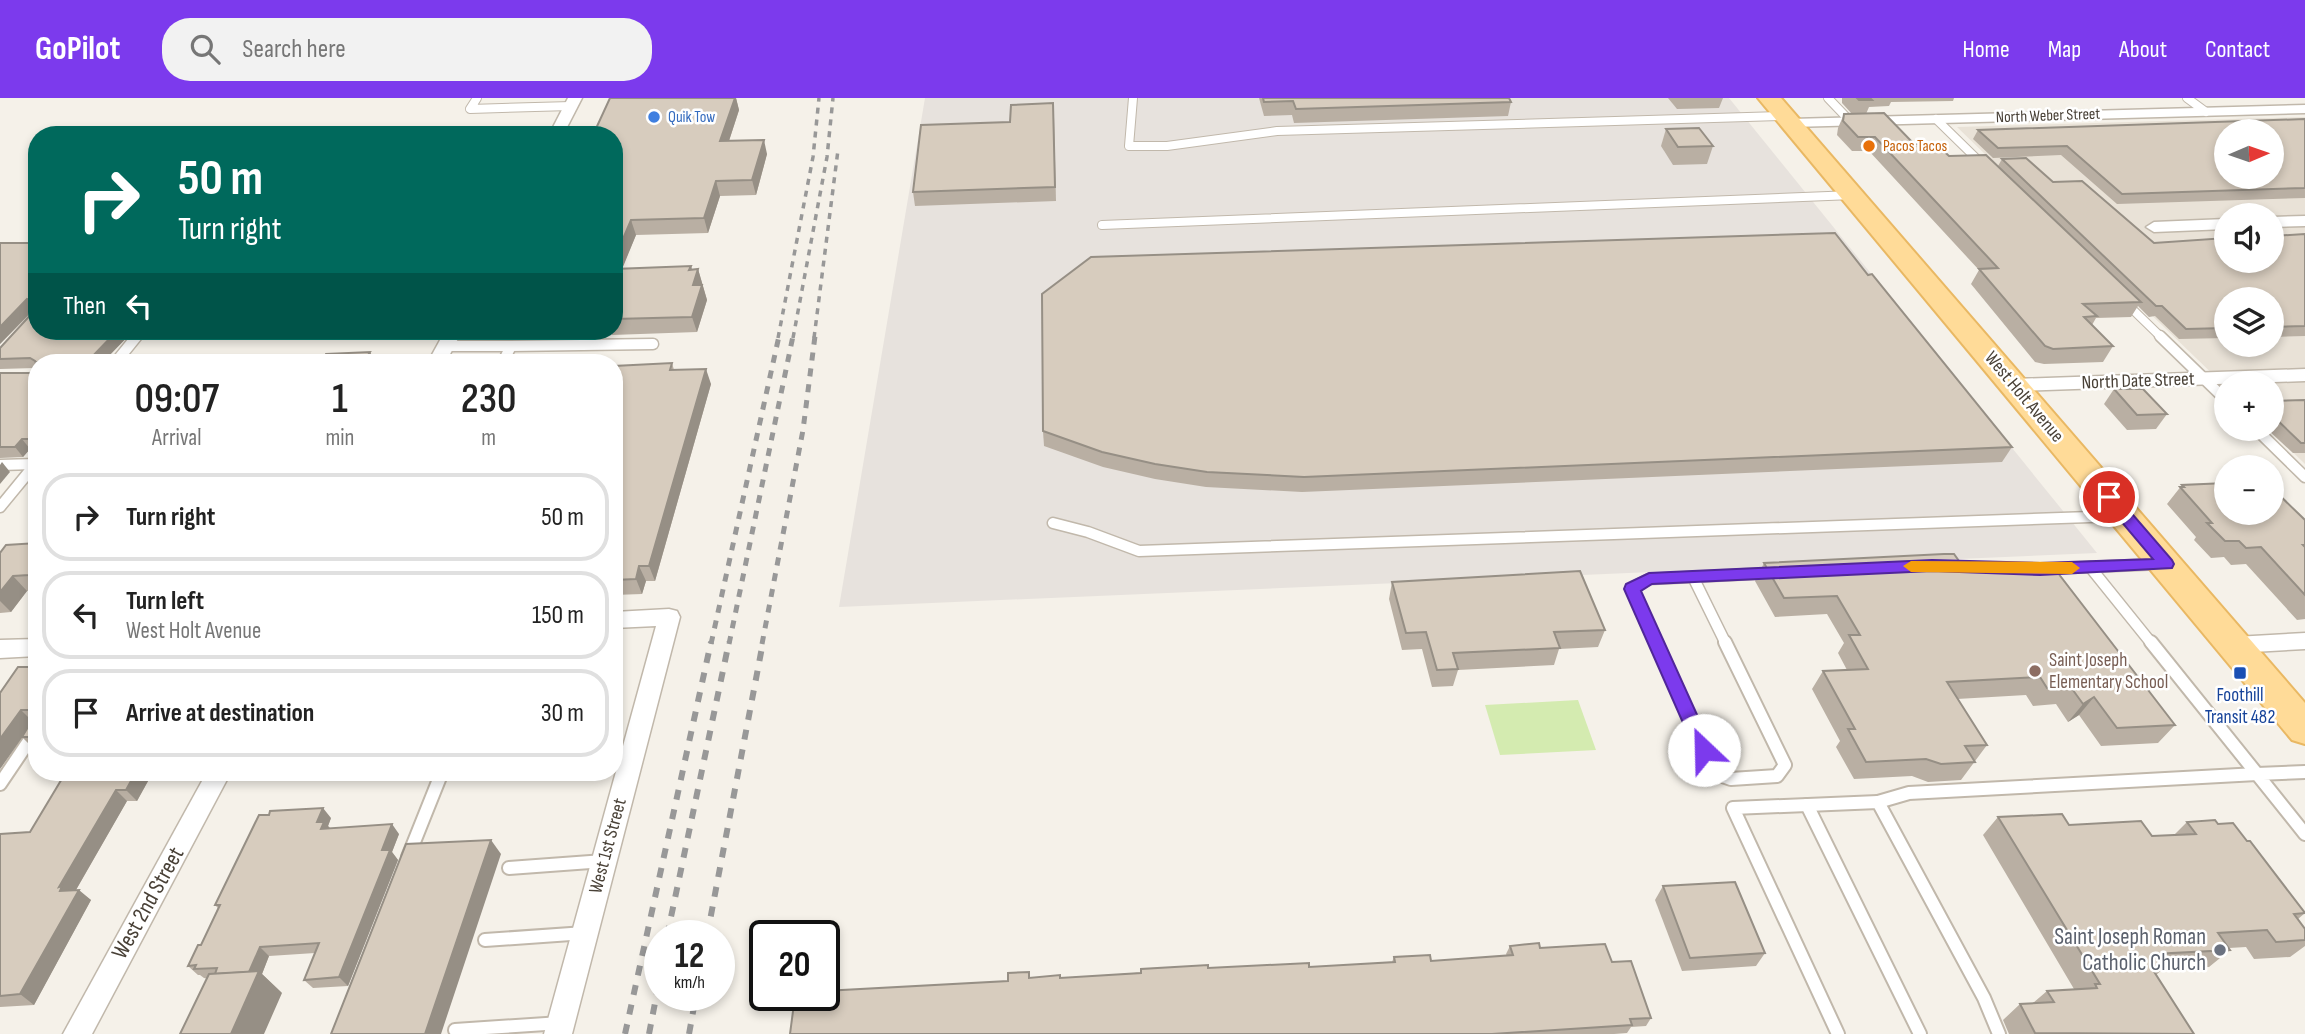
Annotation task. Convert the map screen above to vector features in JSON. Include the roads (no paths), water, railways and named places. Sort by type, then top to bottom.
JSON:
[{"type":"main road","name":"West Holt Avenue","points":[[1769,98],[2305,729]]},
{"type":"street","points":[[561,126],[573,102]]},
{"type":"street","name":"North Weber Street","points":[[1787,119],[1850,121],[2305,109]]},
{"type":"street","points":[[2284,222],[2305,221]]},
{"type":"street","points":[[2154,227],[2214,224]]},
{"type":"street","name":"North Date Street","points":[[2014,385],[2305,375]]},
{"type":"street","name":"West 1st Street","points":[[559,1029],[669,617],[623,620]]},
{"type":"street","points":[[2235,645],[2305,641]]},
{"type":"street","points":[[0,649],[28,647]]},
{"type":"street","name":"West 2nd Street","points":[[77,1034],[214,781]]},
{"type":"lane","points":[[477,98],[470,109],[522,108],[573,102]]},
{"type":"lane","points":[[522,108],[527,98]]},
{"type":"lane","points":[[1133,98],[1129,146],[1167,146],[1277,131],[1787,119]]},
{"type":"lane","points":[[1828,98],[1850,121]]},
{"type":"lane","points":[[2187,98],[2206,112]]},
{"type":"lane","points":[[1936,119],[1985,167]]},
{"type":"lane","points":[[1102,225],[1853,195]]},
{"type":"lane","points":[[2115,292],[2214,389]]},
{"type":"lane","points":[[123,354],[134,340]]},
{"type":"lane","points":[[445,346],[653,344]]},
{"type":"lane","points":[[507,354],[511,346]]},
{"type":"lane","points":[[2268,441],[2305,477]]},
{"type":"lane","points":[[0,466],[28,464]]},
{"type":"lane","points":[[0,507],[28,473]]},
{"type":"lane","points":[[1053,523],[1088,532],[1139,551],[2125,516]]},
{"type":"lane","points":[[2026,569],[2166,564]]},
{"type":"lane","points":[[1932,565],[1999,568]]},
{"type":"lane","points":[[2090,567],[2305,834]]},
{"type":"lane","points":[[1693,577],[1785,765],[1777,776],[1731,779],[1714,773],[1632,589],[1649,579],[1786,572]]},
{"type":"lane","points":[[0,784],[28,742]]},
{"type":"lane","points":[[1838,1034],[1733,808],[1878,802],[1909,793],[2305,772]]},
{"type":"lane","points":[[402,872],[438,781]]},
{"type":"lane","points":[[1878,802],[1984,998],[1999,1034]]},
{"type":"lane","points":[[1807,805],[1920,1034]]},
{"type":"lane","points":[[509,867],[604,861]]},
{"type":"lane","points":[[485,940],[585,933]]},
{"type":"lane","points":[[455,1030],[559,1029]]},
{"type":"railway","points":[[778,338],[813,157],[819,98]]},
{"type":"railway","points":[[793,338],[827,157],[833,98]]},
{"type":"railway","points":[[814,338],[838,150]]},
{"type":"railway","points":[[711,644],[779,336]]},
{"type":"railway","points":[[729,644],[793,336]]},
{"type":"railway","points":[[762,644],[803,430],[815,336]]},
{"type":"railway","points":[[625,1034],[711,642]]},
{"type":"railway","points":[[670,920],[729,642]]},
{"type":"railway","points":[[710,920],[763,642]]},
{"type":"railway","points":[[649,1034],[653,1011]]},
{"type":"railway","points":[[689,1034],[693,1011]]},
{"type":"place","name":"Quik Tow","points":[[654,117]]},
{"type":"place","name":"Pacos Tacos","points":[[1869,146]]},
{"type":"place","name":"Saint Joseph Elementary School","points":[[2035,671]]},
{"type":"place","name":"Foothill Transit 482","points":[[2240,673]]},
{"type":"place","name":"Saint Joseph Roman Catholic Church","points":[[2220,950]]}]
